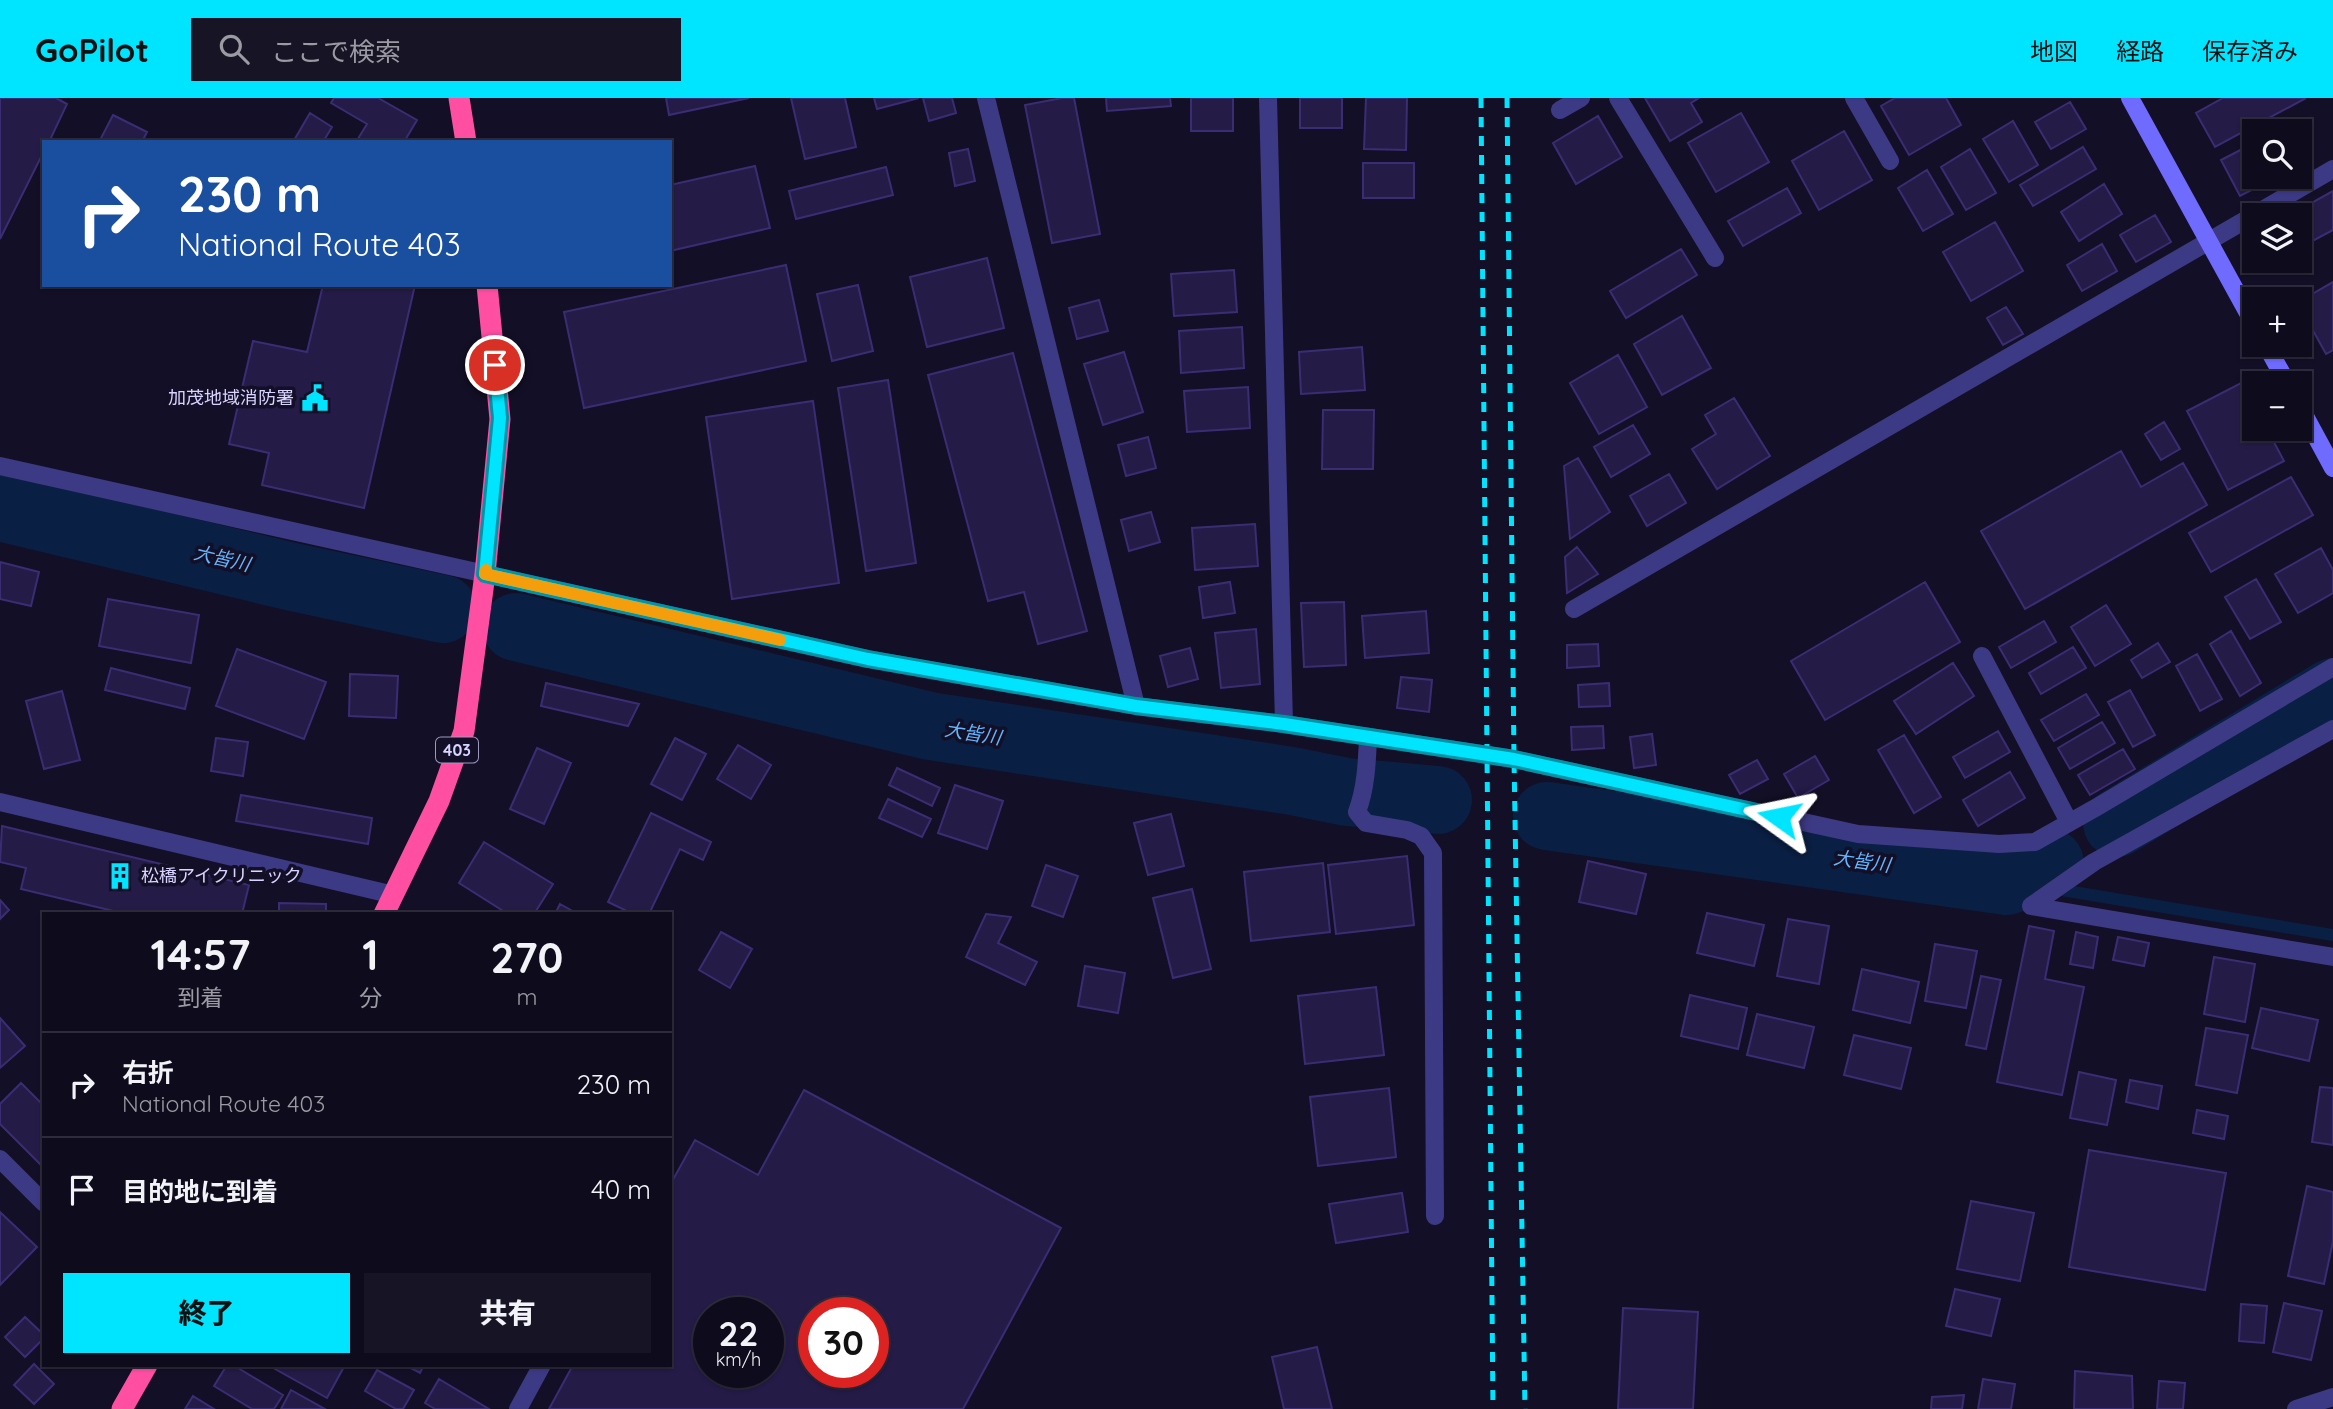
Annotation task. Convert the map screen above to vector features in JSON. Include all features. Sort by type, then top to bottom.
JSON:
[{"type":"highway","points":[[458,98],[466,140]]},
{"type":"highway","name":"403","points":[[389,904],[439,801],[464,731],[485,574],[500,418],[487,287]]},
{"type":"highway","points":[[122,1409],[146,1367]]},
{"type":"street","points":[[986,98],[1136,706]]},
{"type":"street","points":[[1268,98],[1284,724]]},
{"type":"street","points":[[1560,110],[1581,98]]},
{"type":"street","points":[[1618,98],[1715,258]]},
{"type":"street","points":[[1854,98],[1890,160]]},
{"type":"street","points":[[2130,98],[2242,302]]},
{"type":"street","points":[[2275,203],[2333,169]]},
{"type":"street","points":[[1574,610],[2242,222]]},
{"type":"street","points":[[2312,429],[2333,468]]},
{"type":"street","points":[[0,466],[868,659],[1136,706],[1284,724],[1514,759],[1858,834],[1998,844],[2035,842],[2333,667]]},
{"type":"street","points":[[1982,656],[2069,822]]},
{"type":"street","points":[[2333,729],[2081,871],[2031,906],[2333,957]]},
{"type":"street","points":[[1368,738],[1367,763],[1357,812],[1366,823],[1407,830],[1422,836],[1433,853],[1435,1216]]},
{"type":"street","points":[[0,802],[389,904]]},
{"type":"street","points":[[0,1159],[42,1201]]},
{"type":"street","points":[[518,1409],[541,1367]]},
{"type":"street","points":[[2296,1409],[2333,1397]]},
{"type":"building","points":[[0,98],[56,98],[67,104],[50,140],[42,140],[42,155],[0,239]]},
{"type":"building","points":[[334,98],[378,98],[417,120],[405,140],[357,140],[367,124],[331,103]]},
{"type":"building","points":[[666,98],[749,98],[669,115]]},
{"type":"building","points":[[791,98],[845,98],[856,147],[805,159]]},
{"type":"building","points":[[874,98],[919,98],[877,109]]},
{"type":"building","points":[[923,98],[952,98],[956,113],[929,121]]},
{"type":"building","points":[[1074,98],[1100,234],[1052,243],[1025,105]]},
{"type":"building","points":[[1106,98],[1170,98],[1171,106],[1107,111]]},
{"type":"building","points":[[1191,98],[1233,98],[1233,131],[1191,131]]},
{"type":"building","points":[[1300,98],[1342,98],[1342,128],[1300,128]]},
{"type":"building","points":[[1366,98],[1407,98],[1406,150],[1364,149]]},
{"type":"building","points":[[1645,98],[1699,98],[1691,103],[1702,122],[1670,141]]},
{"type":"building","points":[[1895,98],[1946,98],[1961,125],[1909,155],[1881,106]]},
{"type":"building","points":[[2223,98],[2306,98],[2267,119],[2242,119],[2242,132],[2215,147],[2196,113]]},
{"type":"building","points":[[2070,102],[2086,129],[2051,149],[2035,122]]},
{"type":"building","points":[[310,113],[332,127],[324,140],[294,140]]},
{"type":"building","points":[[1741,113],[1769,162],[1716,192],[1688,143]]},
{"type":"building","points":[[113,115],[147,132],[143,140],[100,140]]},
{"type":"building","points":[[1598,116],[1622,157],[1576,184],[1553,143]]},
{"type":"building","points":[[2013,121],[2038,165],[2009,182],[1983,139]]},
{"type":"building","points":[[1844,131],[1872,180],[1819,210],[1792,161]]},
{"type":"building","points":[[2083,147],[2096,169],[2033,206],[2020,185]]},
{"type":"building","points":[[968,149],[975,181],[955,186],[949,153]]},
{"type":"building","points":[[1970,149],[1996,193],[1966,210],[1941,167]]},
{"type":"building","points":[[2242,149],[2242,189],[2254,189],[2240,196],[2221,160]]},
{"type":"building","points":[[1363,163],[1414,163],[1414,198],[1363,198]]},
{"type":"building","points":[[755,166],[770,228],[672,251],[672,185]]},
{"type":"building","points":[[886,167],[893,195],[796,219],[789,191]]},
{"type":"building","points":[[1927,170],[1953,214],[1923,231],[1898,188]]},
{"type":"building","points":[[2104,184],[2122,214],[2079,241],[2061,212]]},
{"type":"building","points":[[1787,188],[1801,213],[1743,246],[1728,221]]},
{"type":"building","points":[[2333,191],[2333,230],[2312,241],[2312,203]]},
{"type":"building","points":[[2155,215],[2171,242],[2136,262],[2120,235]]},
{"type":"building","points":[[1995,222],[2023,271],[1971,301],[1943,252]]},
{"type":"building","points":[[2102,244],[2117,271],[2082,291],[2067,265]]},
{"type":"building","points":[[1681,249],[1697,275],[1626,318],[1610,291]]},
{"type":"building","points":[[987,258],[1004,328],[927,347],[910,277]]},
{"type":"building","points":[[786,265],[806,361],[584,408],[564,312]]},
{"type":"building","points":[[1234,270],[1237,312],[1174,316],[1171,274]]},
{"type":"building","points":[[2333,282],[2333,350],[2326,354],[2312,329],[2312,294]]},
{"type":"building","points":[[858,285],[873,351],[832,361],[817,294]]},
{"type":"building","name":"加茂地域消防署","points":[[323,287],[415,287],[364,508],[262,485],[269,453],[229,444],[253,341],[307,352]]},
{"type":"building","points":[[1099,300],[1108,331],[1077,339],[1069,308]]},
{"type":"building","points":[[2006,307],[2023,334],[2003,345],[1987,318]]},
{"type":"building","points":[[1682,316],[1711,368],[1662,395],[1634,344]]},
{"type":"building","points":[[1242,327],[1244,368],[1181,373],[1179,331]]},
{"type":"building","points":[[1362,347],[1365,390],[1301,394],[1299,352]]},
{"type":"building","points":[[1124,352],[1143,412],[1103,425],[1084,364]]},
{"type":"building","points":[[1013,353],[1087,631],[1038,644],[1024,592],[988,601],[928,375]]},
{"type":"building","points":[[1618,355],[1647,407],[1599,434],[1570,383]]},
{"type":"building","points":[[888,380],[916,563],[866,571],[838,388]]},
{"type":"building","points":[[2242,383],[2242,441],[2273,441],[2284,461],[2228,490],[2187,411]]},
{"type":"building","points":[[1248,387],[1250,428],[1187,432],[1184,391]]},
{"type":"building","points":[[1734,398],[1770,456],[1717,489],[1692,449],[1716,434],[1705,415]]},
{"type":"building","points":[[813,401],[839,583],[732,599],[706,417]]},
{"type":"building","points":[[1323,410],[1374,410],[1373,469],[1322,469]]},
{"type":"building","points":[[2164,422],[2180,449],[2161,460],[2145,434]]},
{"type":"building","points":[[1633,425],[1650,454],[1611,477],[1594,447]]},
{"type":"building","points":[[1148,437],[1156,468],[1126,476],[1118,445]]},
{"type":"building","points":[[2121,451],[2141,487],[2183,463],[2207,505],[2025,609],[1981,531]]},
{"type":"building","points":[[1578,458],[1610,512],[1570,539],[1564,466]]},
{"type":"building","points":[[1669,474],[1686,503],[1647,526],[1630,496]]},
{"type":"building","points":[[2291,477],[2313,515],[2211,572],[2189,533]]},
{"type":"building","points":[[1151,512],[1160,542],[1129,551],[1121,520]]},
{"type":"building","points":[[1255,524],[1258,566],[1195,570],[1192,528]]},
{"type":"building","points":[[1577,547],[1598,574],[1567,593],[1565,557]]},
{"type":"building","points":[[2321,548],[2333,570],[2333,593],[2298,613],[2275,574]]},
{"type":"building","points":[[0,562],[39,572],[31,606],[0,599]]},
{"type":"building","points":[[2256,579],[2281,622],[2250,639],[2225,597]]},
{"type":"building","points":[[1230,582],[1235,613],[1203,618],[1199,587]]},
{"type":"building","points":[[1925,582],[1960,642],[1825,720],[1791,661]]},
{"type":"building","points":[[108,599],[199,615],[191,663],[99,646]]},
{"type":"building","points":[[1344,602],[1346,665],[1304,667],[1301,603]]},
{"type":"building","points":[[2106,605],[2131,644],[2095,666],[2071,627]]},
{"type":"building","points":[[1426,611],[1429,653],[1365,658],[1362,616]]},
{"type":"building","points":[[2044,621],[2056,642],[2011,668],[1999,647]]},
{"type":"building","points":[[1256,629],[1260,684],[1221,688],[1215,633]]},
{"type":"building","points":[[2231,631],[2261,683],[2240,696],[2210,644]]},
{"type":"building","points":[[2158,643],[2170,662],[2142,678],[2131,660]]},
{"type":"building","points":[[1598,644],[1599,666],[1567,668],[1567,645]]},
{"type":"building","points":[[2073,647],[2086,668],[2041,694],[2029,673]]},
{"type":"building","points":[[1190,648],[1198,679],[1168,687],[1160,656]]},
{"type":"building","points":[[237,649],[326,682],[304,739],[216,706]]},
{"type":"building","points":[[2197,654],[2222,699],[2200,711],[2176,666]]},
{"type":"building","points":[[1953,663],[1974,696],[1916,734],[1894,701]]},
{"type":"building","points":[[111,668],[190,688],[185,709],[105,690]]},
{"type":"building","points":[[350,674],[398,676],[396,718],[349,716]]},
{"type":"building","points":[[1401,677],[1432,680],[1429,712],[1397,708]]},
{"type":"building","points":[[546,683],[639,704],[628,726],[541,706]]},
{"type":"building","points":[[1609,683],[1610,706],[1579,707],[1578,685]]},
{"type":"building","points":[[2130,690],[2155,735],[2133,747],[2108,702]]},
{"type":"building","points":[[62,691],[80,760],[44,769],[26,701]]},
{"type":"building","points":[[2086,694],[2099,715],[2054,741],[2041,720]]},
{"type":"building","points":[[2102,722],[2115,743],[2070,769],[2058,748]]},
{"type":"building","points":[[1603,726],[1604,748],[1572,750],[1571,727]]},
{"type":"building","points":[[1998,731],[2010,752],[1965,778],[1953,757]]},
{"type":"building","points":[[1652,734],[1656,765],[1634,768],[1630,737]]},
{"type":"building","points":[[1904,735],[1941,797],[1914,813],[1878,750]]},
{"type":"building","points":[[216,738],[248,742],[243,776],[211,771]]},
{"type":"building","points":[[675,738],[706,754],[682,800],[651,784]]},
{"type":"building","points":[[738,745],[771,765],[751,799],[717,779]]},
{"type":"building","points":[[537,748],[571,763],[544,824],[510,809]]},
{"type":"building","points":[[2123,749],[2135,769],[2090,795],[2078,775]]},
{"type":"building","points":[[1815,756],[1829,780],[1798,798],[1784,774]]},
{"type":"building","points":[[1757,760],[1768,779],[1740,794],[1729,775]]},
{"type":"building","points":[[897,768],[940,788],[932,806],[889,785]]},
{"type":"building","points":[[2010,772],[2025,798],[1978,826],[1963,800]]},
{"type":"building","points":[[955,785],[1003,801],[987,849],[938,833]]},
{"type":"building","points":[[241,795],[372,818],[368,844],[236,821]]},
{"type":"building","points":[[888,799],[931,819],[922,837],[879,818]]},
{"type":"building","points":[[651,813],[711,842],[703,860],[680,849],[650,912],[629,912],[608,902]]},
{"type":"building","points":[[1171,814],[1184,866],[1148,875],[1134,823]]},
{"type":"building","name":"松橋アイクリニック","points":[[2,826],[249,885],[242,912],[118,912],[21,889],[26,868],[0,862]]},
{"type":"building","points":[[484,842],[553,884],[535,912],[505,912],[459,883]]},
{"type":"building","points":[[1407,856],[1414,925],[1336,934],[1328,865]]},
{"type":"building","points":[[1588,861],[1646,874],[1636,914],[1579,902]]},
{"type":"building","points":[[1323,863],[1330,932],[1251,941],[1244,872]]},
{"type":"building","points":[[1046,865],[1078,876],[1063,917],[1032,906]]},
{"type":"building","points":[[1192,889],[1211,969],[1173,978],[1153,898]]},
{"type":"building","points":[[0,900],[9,910],[0,919]]},
{"type":"building","points":[[279,903],[326,904],[326,912],[279,912]]},
{"type":"building","points":[[560,904],[574,912],[556,912]]},
{"type":"building","points":[[1707,913],[1764,925],[1754,966],[1697,953]]},
{"type":"building","points":[[986,914],[1011,917],[998,943],[1037,962],[1025,985],[966,957]]},
{"type":"building","points":[[1788,919],[1829,926],[1819,984],[1777,976]]},
{"type":"building","points":[[2029,926],[2054,931],[2045,979],[2084,987],[2062,1095],[1997,1082]]},
{"type":"building","points":[[721,932],[752,949],[730,988],[699,970]]},
{"type":"building","points":[[2076,932],[2098,937],[2093,968],[2070,964]]},
{"type":"building","points":[[2118,937],[2149,943],[2144,966],[2113,960]]},
{"type":"building","points":[[1935,944],[1977,951],[1966,1008],[1925,1001]]},
{"type":"building","points":[[2214,957],[2255,964],[2245,1022],[2204,1014]]},
{"type":"building","points":[[1085,966],[1125,973],[1118,1013],[1078,1006]]},
{"type":"building","points":[[1862,969],[1919,982],[1910,1023],[1853,1010]]},
{"type":"building","points":[[1981,976],[2001,980],[1986,1049],[1966,1045]]},
{"type":"building","points":[[1376,987],[1384,1055],[1305,1064],[1298,996]]},
{"type":"building","points":[[1690,995],[1747,1008],[1738,1049],[1681,1036]]},
{"type":"building","points":[[2261,1008],[2318,1020],[2309,1061],[2252,1048]]},
{"type":"building","points":[[1757,1014],[1814,1027],[1804,1068],[1747,1055]]},
{"type":"building","points":[[0,1018],[25,1046],[0,1068]]},
{"type":"building","points":[[2206,1028],[2248,1035],[2237,1093],[2196,1085]]},
{"type":"building","points":[[1854,1035],[1911,1048],[1901,1089],[1844,1075]]},
{"type":"building","points":[[2079,1072],[2116,1080],[2107,1125],[2070,1118]]},
{"type":"building","points":[[2130,1080],[2162,1086],[2158,1109],[2126,1102]]},
{"type":"building","points":[[21,1083],[42,1104],[42,1166],[0,1124],[0,1104]]},
{"type":"building","points":[[2320,1087],[2333,1088],[2333,1145],[2312,1142]]},
{"type":"building","points":[[1389,1088],[1396,1157],[1318,1166],[1310,1097]]},
{"type":"building","points":[[804,1090],[1061,1228],[963,1409],[549,1409],[572,1367],[672,1367],[672,1181],[695,1140],[758,1175]]},
{"type":"building","points":[[2197,1110],[2228,1116],[2224,1139],[2193,1133]]},
{"type":"building","points":[[2089,1150],[2226,1173],[2205,1290],[2069,1267]]},
{"type":"building","points":[[2307,1186],[2333,1192],[2333,1241],[2324,1284],[2288,1276]]},
{"type":"building","points":[[1402,1193],[1408,1232],[1336,1243],[1329,1204]]},
{"type":"building","points":[[1971,1201],[2034,1213],[2020,1281],[1957,1269]]},
{"type":"building","points":[[0,1212],[37,1247],[0,1285]]},
{"type":"building","points":[[1955,1289],[2000,1299],[1991,1336],[1946,1326]]},
{"type":"building","points":[[2284,1303],[2322,1311],[2311,1360],[2273,1352]]},
{"type":"building","points":[[2241,1304],[2267,1306],[2264,1343],[2239,1341]]},
{"type":"building","points":[[1623,1308],[1698,1312],[1693,1409],[1618,1409]]},
{"type":"building","points":[[25,1317],[42,1333],[42,1340],[25,1357],[5,1337]]},
{"type":"building","points":[[1317,1347],[1332,1409],[1284,1409],[1272,1357]]},
{"type":"building","points":[[34,1364],[54,1384],[34,1404],[14,1385]]},
{"type":"building","points":[[226,1367],[236,1367],[283,1395],[274,1409],[252,1409],[214,1386]]},
{"type":"building","points":[[272,1367],[344,1367],[327,1398]]},
{"type":"building","points":[[409,1367],[423,1367],[420,1373]]},
{"type":"building","points":[[377,1370],[414,1390],[403,1409],[396,1409],[365,1391]]},
{"type":"building","points":[[2075,1371],[2132,1376],[2133,1409],[2074,1409]]},
{"type":"building","points":[[439,1379],[489,1409],[435,1409],[425,1403]]},
{"type":"building","points":[[1983,1379],[2015,1384],[2011,1409],[1978,1409]]},
{"type":"building","points":[[2159,1381],[2185,1383],[2183,1409],[2157,1409]]},
{"type":"building","points":[[291,1390],[325,1409],[281,1409]]},
{"type":"building","points":[[1964,1395],[1962,1409],[1931,1409],[1932,1397]]},
{"type":"building","points":[[193,1396],[214,1409],[185,1409]]},
{"type":"waterway","name":"大皆川","points":[[0,507],[293,577],[443,609]]},
{"type":"waterway","name":"大皆川","points":[[516,627],[930,726],[1292,781],[1347,792],[1438,800]]},
{"type":"waterway","name":"大皆川","points":[[2117,823],[2333,692]]},
{"type":"waterway","name":"大皆川","points":[[1547,816],[2007,881],[2050,863]]},
{"type":"waterway","points":[[2007,881],[2333,935]]},
{"type":"railway","points":[[1481,98],[1493,1409]]},
{"type":"railway","points":[[1507,98],[1525,1409]]},
{"type":"slow traffic","points":[[486,570],[485,574],[780,640]]},
{"type":"place","name":"加茂地域消防署","points":[[315,398]]},
{"type":"place","name":"松橋アイクリニック","points":[[120,876]]},
{"type":"route","points":[[495,365],[500,418],[485,574],[868,659],[1136,706],[1284,724],[1514,759],[1779,817]]}]
